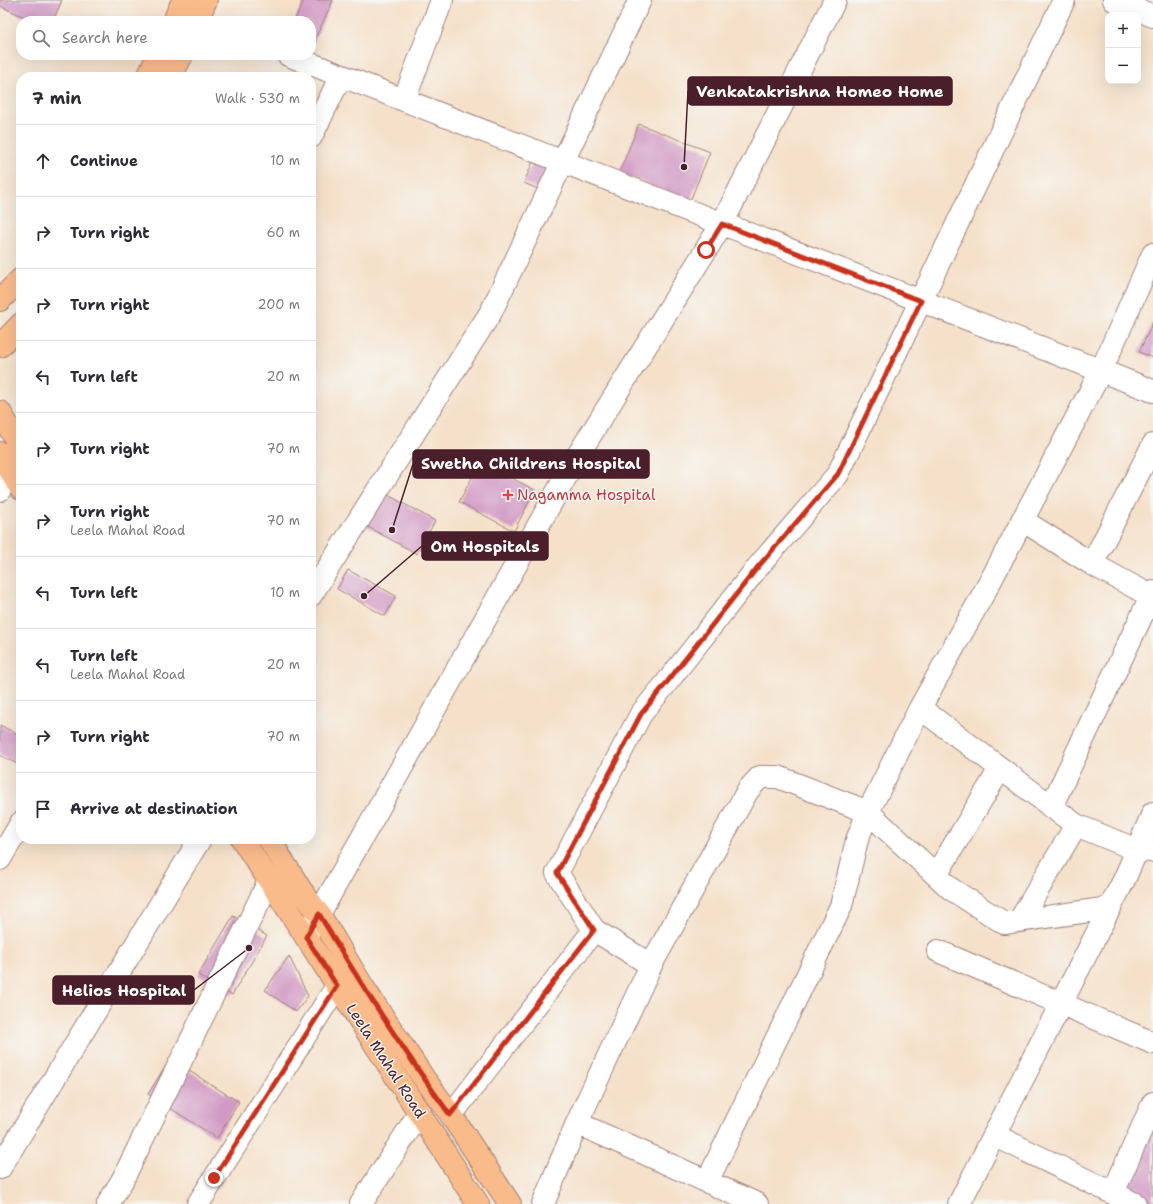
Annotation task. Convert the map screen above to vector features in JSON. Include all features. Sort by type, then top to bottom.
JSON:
[{"type":"main road","points":[[176,16],[183,0]]},
{"type":"main road","points":[[201,16],[206,0]]},
{"type":"main road","points":[[150,72],[156,60]]},
{"type":"main road","points":[[174,72],[180,60]]},
{"type":"main road","points":[[0,300],[16,285]]},
{"type":"main road","points":[[1,346],[16,330]]},
{"type":"main road","points":[[0,412],[16,439]]},
{"type":"main road","name":"Leela Mahal Road","points":[[245,844],[420,1112],[478,1204]]},
{"type":"main road","name":"Leela Mahal Road","points":[[272,844],[319,914],[363,987],[510,1204]]},
{"type":"street","points":[[404,100],[442,0]]},
{"type":"street","points":[[316,587],[491,312],[640,0]]},
{"type":"street","points":[[306,937],[578,455],[722,224],[835,0]]},
{"type":"street","points":[[651,965],[594,930],[557,873],[641,714],[757,568],[838,474],[1064,0]]},
{"type":"street","points":[[1114,0],[1153,16]]},
{"type":"street","points":[[301,60],[1153,391]]},
{"type":"street","points":[[316,126],[341,76]]},
{"type":"street","points":[[707,1182],[841,906],[857,840],[868,812],[920,708],[1101,371],[1153,254]]},
{"type":"street","points":[[1092,564],[1153,446]]},
{"type":"street","points":[[1022,520],[1092,564],[1152,594],[1051,807]]},
{"type":"street","points":[[920,708],[1076,826],[1145,851]]},
{"type":"street","points":[[936,875],[1000,769]]},
{"type":"street","points":[[544,1204],[577,1123],[651,965],[748,790],[760,777],[778,777],[868,812],[951,889],[1004,923],[1110,908]]},
{"type":"street","points":[[959,1204],[1110,908],[1145,851],[1153,814]]},
{"type":"street","points":[[1020,920],[1076,826]]},
{"type":"street","points":[[0,859],[16,832]]},
{"type":"street","points":[[0,1168],[197,844]]},
{"type":"street","points":[[108,1204],[123,1179],[269,881]]},
{"type":"street","points":[[450,1115],[594,930]]},
{"type":"street","points":[[938,951],[1153,1043]]},
{"type":"street","points":[[198,1204],[337,986]]},
{"type":"street","points":[[1113,1193],[1153,1103]]},
{"type":"street","points":[[361,1204],[420,1112]]},
{"type":"street","points":[[577,1123],[758,1204]]},
{"type":"street","points":[[994,1135],[1135,1204]]},
{"type":"building","points":[[0,0],[62,0],[55,16],[22,16],[0,6]]},
{"type":"building","points":[[304,0],[333,0],[316,37],[316,16],[296,16]]},
{"type":"building","points":[[639,124],[710,152],[690,201],[619,173]]},
{"type":"building","points":[[536,154],[565,166],[552,195],[524,183]]},
{"type":"building","points":[[1153,322],[1153,358],[1139,352]]},
{"type":"building","points":[[480,462],[535,490],[514,531],[459,502]]},
{"type":"building","points":[[379,490],[435,521],[417,554],[361,523]]},
{"type":"building","points":[[348,570],[396,596],[385,616],[337,589]]},
{"type":"building","points":[[0,725],[16,733],[16,763],[0,755]]},
{"type":"building","points":[[233,916],[267,936],[232,995],[198,975]]},
{"type":"building","points":[[289,956],[308,996],[296,1012],[265,990]]},
{"type":"building","points":[[170,1059],[239,1102],[217,1138],[148,1094]]},
{"type":"building","points":[[1150,1131],[1153,1132],[1153,1203],[1148,1204],[1121,1192]]},
{"type":"place","name":"Venkatakrishna Homeo Home","points":[[684,167]]},
{"type":"place","name":"Nagamma Hospital","points":[[508,495]]},
{"type":"place","name":"Swetha Childrens Hospital","points":[[392,530]]},
{"type":"place","name":"Om Hospitals","points":[[364,596]]},
{"type":"place","name":"Helios Hospital","points":[[249,948]]},
{"type":"route","points":[[214,1178],[337,986],[306,937],[319,914],[363,987],[450,1115],[594,930],[557,873],[641,714],[757,568],[838,474],[921,301],[722,224],[706,250]]}]
